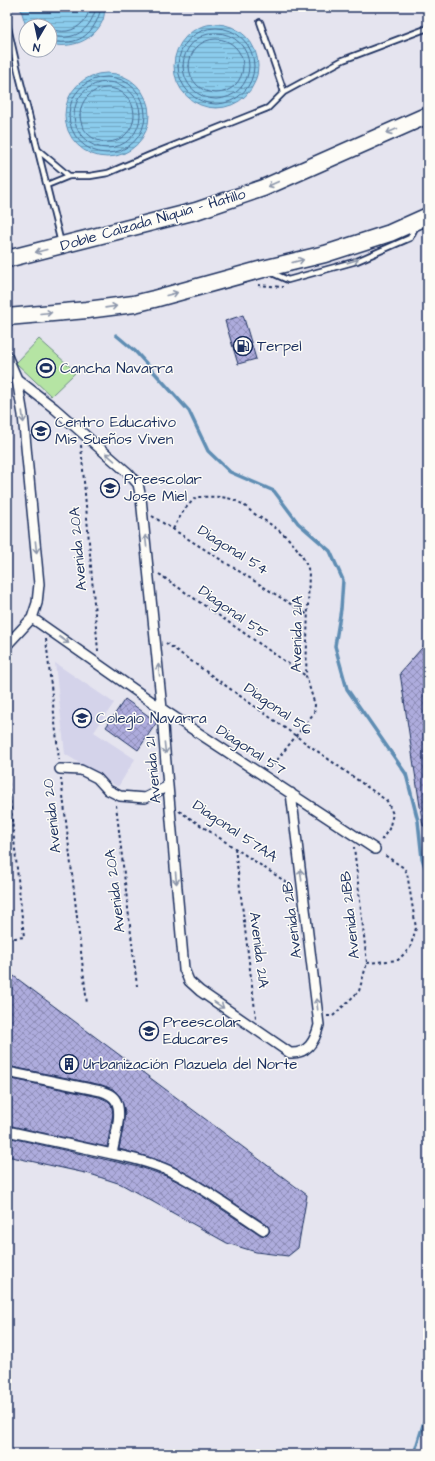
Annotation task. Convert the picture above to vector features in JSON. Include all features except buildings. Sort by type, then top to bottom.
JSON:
[{"type":"highway","name":"Doble Calzada Niquia - Hatillo","points":[[8,259],[196,211],[263,188],[428,116]]},
{"type":"highway","points":[[7,317],[87,310],[134,304],[161,298],[263,269],[325,254],[390,233],[424,218]]},
{"type":"street","points":[[7,356],[17,379],[23,415],[39,584],[37,603],[32,618],[7,645]]},
{"type":"street","points":[[17,379],[80,431]]},
{"type":"street","name":"Avenida 21","points":[[80,431],[128,473],[138,484],[143,510],[162,709],[184,969],[189,981],[200,991],[258,1031]]},
{"type":"street","name":"Diagonal 57","points":[[32,618],[162,709],[375,849]]},
{"type":"street","points":[[60,769],[81,770],[97,778],[108,790],[120,796],[145,798],[168,786]]},
{"type":"street","name":"Avenida 21B","points":[[258,1031],[290,1053],[298,1054],[305,1051],[313,1042],[319,1025],[291,793]]},
{"type":"street","points":[[7,1072],[101,1091],[110,1095],[117,1102],[119,1116],[112,1154]]},
{"type":"street","points":[[7,1131],[135,1159],[175,1173],[215,1197],[264,1230]]},
{"type":"lane","points":[[260,22],[284,92]]},
{"type":"lane","points":[[7,23],[62,246]]},
{"type":"lane","points":[[47,184],[69,176],[90,176],[108,173],[268,108],[284,92],[342,60],[428,28]]},
{"type":"lane","points":[[38,149],[69,176]]},
{"type":"lane","points":[[7,242],[8,259]]},
{"type":"path","name":"Avenida 20A","points":[[80,431],[99,665]]},
{"type":"path","name":"Avenida 21A","points":[[173,529],[184,510],[196,497],[218,496],[238,502],[284,535],[298,549],[309,571],[306,676],[315,705],[314,713],[265,776]]},
{"type":"path","name":"Diagonal 54","points":[[143,510],[308,615]]},
{"type":"path","name":"Diagonal 55","points":[[148,566],[306,676]]},
{"type":"path","name":"Avenida 20","points":[[44,626],[87,1004]]},
{"type":"path","name":"Diagonal 56","points":[[155,636],[386,801],[393,814],[389,829],[375,849]]},
{"type":"path","points":[[7,771],[8,799],[24,937],[7,939]]},
{"type":"path","name":"Avenida 20A","points":[[115,794],[137,986]]},
{"type":"path","name":"Diagonal 57AA","points":[[170,805],[304,894]]},
{"type":"path","name":"Avenida 21BB","points":[[318,1017],[333,1016],[359,991],[366,963],[352,834]]},
{"type":"path","name":"Avenida 21A","points":[[235,848],[258,1031]]},
{"type":"path","points":[[366,963],[398,960],[410,948],[416,928],[404,868],[375,849]]},
{"type":"shaded area","name":"Colegio Navarra","points":[[55,663],[114,703],[94,732],[135,759],[118,787],[65,754]]},
{"type":"green space","name":"Cancha Navarra","points":[[39,339],[76,372],[51,396],[16,363]]},
{"type":"water","points":[[20,7],[105,7],[103,20],[94,33],[81,42],[74,44],[58,45],[58,18],[23,18]]},
{"type":"water","points":[[208,24],[224,24],[240,31],[251,42],[258,58],[258,74],[255,82],[246,96],[240,101],[224,108],[208,108],[192,101],[181,90],[174,74],[174,58],[181,42],[192,31]]},
{"type":"water","points":[[99,73],[115,73],[131,80],[142,91],[149,107],[149,123],[146,131],[137,145],[131,150],[115,157],[99,157],[83,150],[72,139],[65,123],[65,107],[72,91],[83,80]]},
{"type":"waterway","points":[[116,335],[135,351],[189,411],[208,451],[230,472],[274,491],[298,523],[330,551],[343,580],[341,609],[335,646],[347,689],[406,774],[418,821],[422,858],[428,876]]},
{"type":"waterway","points":[[414,1454],[428,1409]]},
{"type":"place","name":"Terpel","points":[[243,346]]},
{"type":"place","name":"Cancha Navarra","points":[[46,368]]},
{"type":"place","name":"Centro Educativo Mis Sueños Viven","points":[[41,431]]},
{"type":"place","name":"Preescolar Jose Miel","points":[[110,488]]},
{"type":"place","name":"Colegio Navarra","points":[[82,718]]},
{"type":"place","name":"Preescolar Educares","points":[[149,1031]]},
{"type":"place","name":"Urbanización Plazuela del Norte","points":[[69,1064]]}]
